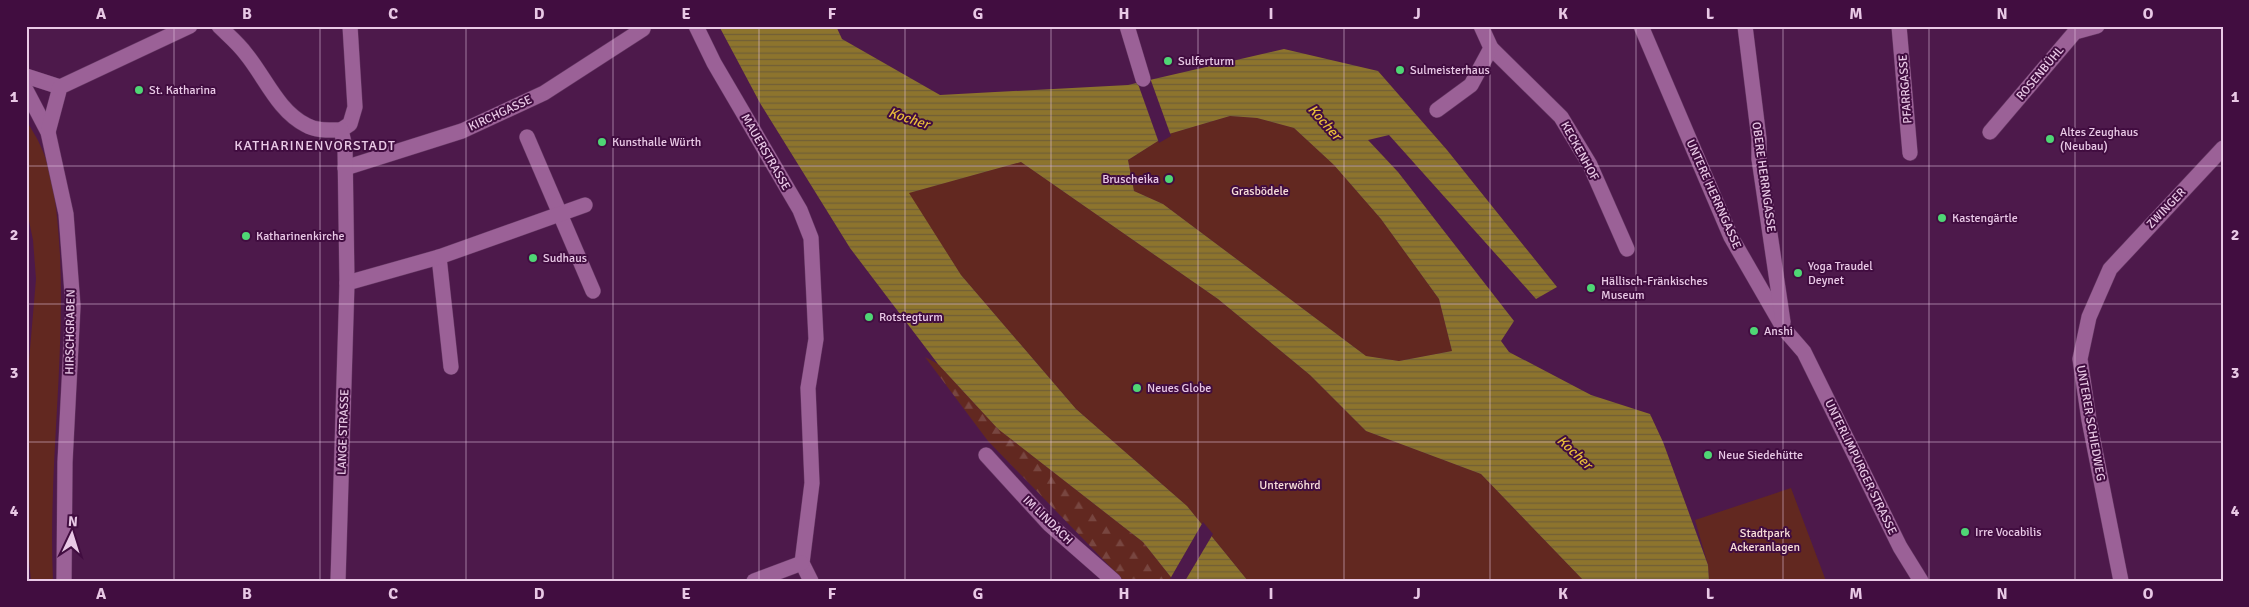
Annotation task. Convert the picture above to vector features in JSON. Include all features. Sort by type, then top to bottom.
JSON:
[{"type":"street","points":[[26,76],[60,87],[190,26]]},
{"type":"street","points":[[219,26],[246,53],[274,96],[291,113],[306,125],[320,129],[341,130],[350,124],[355,106],[350,26]]},
{"type":"street","name":"MAUERSTRASSE","points":[[696,26],[714,63],[800,210],[813,246],[816,339],[812,379],[808,388],[812,483],[802,563]]},
{"type":"street","points":[[1127,26],[1144,79]]},
{"type":"street","points":[[1437,110],[1471,85],[1491,48],[1481,26]]},
{"type":"street","name":"UNTERE HERRNGASSE","points":[[1641,26],[1731,237],[1784,328],[1804,352]]},
{"type":"street","name":"OBERE HERRNGASSE","points":[[1745,26],[1759,159],[1784,328]]},
{"type":"street","name":"PFARRGASSE","points":[[1899,26],[1910,152]]},
{"type":"street","name":"ROSENBÜHL","points":[[1990,132],[2075,32],[2097,26]]},
{"type":"street","name":"KIRCHGASSE","points":[[345,168],[462,131],[544,93],[643,29]]},
{"type":"street","name":"KECKENHOF","points":[[1491,48],[1561,117],[1590,165],[1627,249]]},
{"type":"street","points":[[48,132],[60,87]]},
{"type":"street","name":"HIRSCHGRABEN","points":[[26,90],[48,132],[66,214],[73,306],[65,462],[64,581]]},
{"type":"street","name":"LANGE STRASSE","points":[[338,581],[347,283],[345,147],[341,130]]},
{"type":"street","points":[[527,137],[593,291]]},
{"type":"street","name":"ZWINGER","points":[[2110,269],[2223,148]]},
{"type":"street","points":[[347,283],[439,257],[585,205]]},
{"type":"street","points":[[439,257],[451,366]]},
{"type":"street","name":"UNTERER SCHIEDWEG","points":[[2110,269],[2089,318],[2080,359],[2091,430],[2121,581]]},
{"type":"street","name":"UNTERLIMPURGER STRASSE","points":[[1804,352],[1852,446],[1900,547],[1921,581]]},
{"type":"street","name":"IM LINDACH","points":[[986,455],[1049,524],[1114,581]]},
{"type":"street","points":[[754,581],[802,563],[811,581]]},
{"type":"green space","name":"Grasbödele","points":[[1230,116],[1257,118],[1294,128],[1334,165],[1381,219],[1439,299],[1452,351],[1399,361],[1366,356],[1163,204],[1134,191],[1128,160],[1169,134]]},
{"type":"green space","points":[[26,120],[39,143],[50,172],[55,200],[60,255],[60,337],[52,540],[53,581],[31,581],[26,528],[26,396],[36,279],[33,240],[26,207]]},
{"type":"green space","name":"Unterwöhrd","points":[[1021,162],[1218,299],[1310,375],[1366,431],[1481,474],[1584,581],[1248,581],[1187,506],[1076,409],[961,275],[908,193]]},
{"type":"green space","points":[[925,357],[938,364],[998,429],[1143,542],[1174,581],[1124,581],[988,441]]},
{"type":"green space","name":"Stadtpark Ackeranlagen","points":[[1791,488],[1826,581],[1709,581],[1708,565],[1695,520]]},
{"type":"water","name":"Kocher","points":[[719,26],[836,26],[842,39],[940,95],[1128,85],[1284,49],[1378,71],[1447,150],[1557,287],[1536,299],[1389,135],[1368,140],[1398,172],[1514,321],[1501,341],[1509,352],[1591,395],[1650,414],[1663,442],[1708,565],[1709,581],[1584,581],[1481,474],[1366,431],[1310,375],[1218,299],[1021,162],[909,193],[961,275],[1076,409],[1187,506],[1248,581],[1174,581],[1143,542],[998,429],[938,364],[850,248],[760,103]],"holes":[[[1230,116],[1257,118],[1294,128],[1334,165],[1381,219],[1439,299],[1452,351],[1399,361],[1366,356],[1163,204],[1134,191],[1128,160],[1169,134]]]},
{"type":"pier","points":[[1150,78],[1171,136],[1159,143],[1137,81]]},
{"type":"pier","points":[[1203,522],[1213,534],[1185,581],[1171,581],[1170,579]]},
{"type":"place","name":"Sulferturm","points":[[1168,61]]},
{"type":"place","name":"Sulmeisterhaus","points":[[1400,70]]},
{"type":"place","name":"St. Katharina","points":[[139,90]]},
{"type":"place","name":"Altes Zeughaus (Neubau)","points":[[2050,139]]},
{"type":"place","name":"Kunsthalle Würth","points":[[602,142]]},
{"type":"place","name":"Bruscheika","points":[[1169,179]]},
{"type":"place","name":"Kastengärtle","points":[[1942,218]]},
{"type":"place","name":"Katharinenkirche","points":[[246,236]]},
{"type":"place","name":"Sudhaus","points":[[533,258]]},
{"type":"place","name":"Yoga Traudel Deynet","points":[[1798,273]]},
{"type":"place","name":"Hällisch-Fränkisches Museum","points":[[1591,288]]},
{"type":"place","name":"Rotstegturm","points":[[869,317]]},
{"type":"place","name":"Anshi","points":[[1754,331]]},
{"type":"place","name":"Neues Globe","points":[[1137,388]]},
{"type":"place","name":"Neue Siedehütte","points":[[1708,455]]},
{"type":"place","name":"Irre Vocabilis","points":[[1965,532]]},
{"type":"district","name":"KATHARINENVORSTADT","points":[[315,145]]}]
